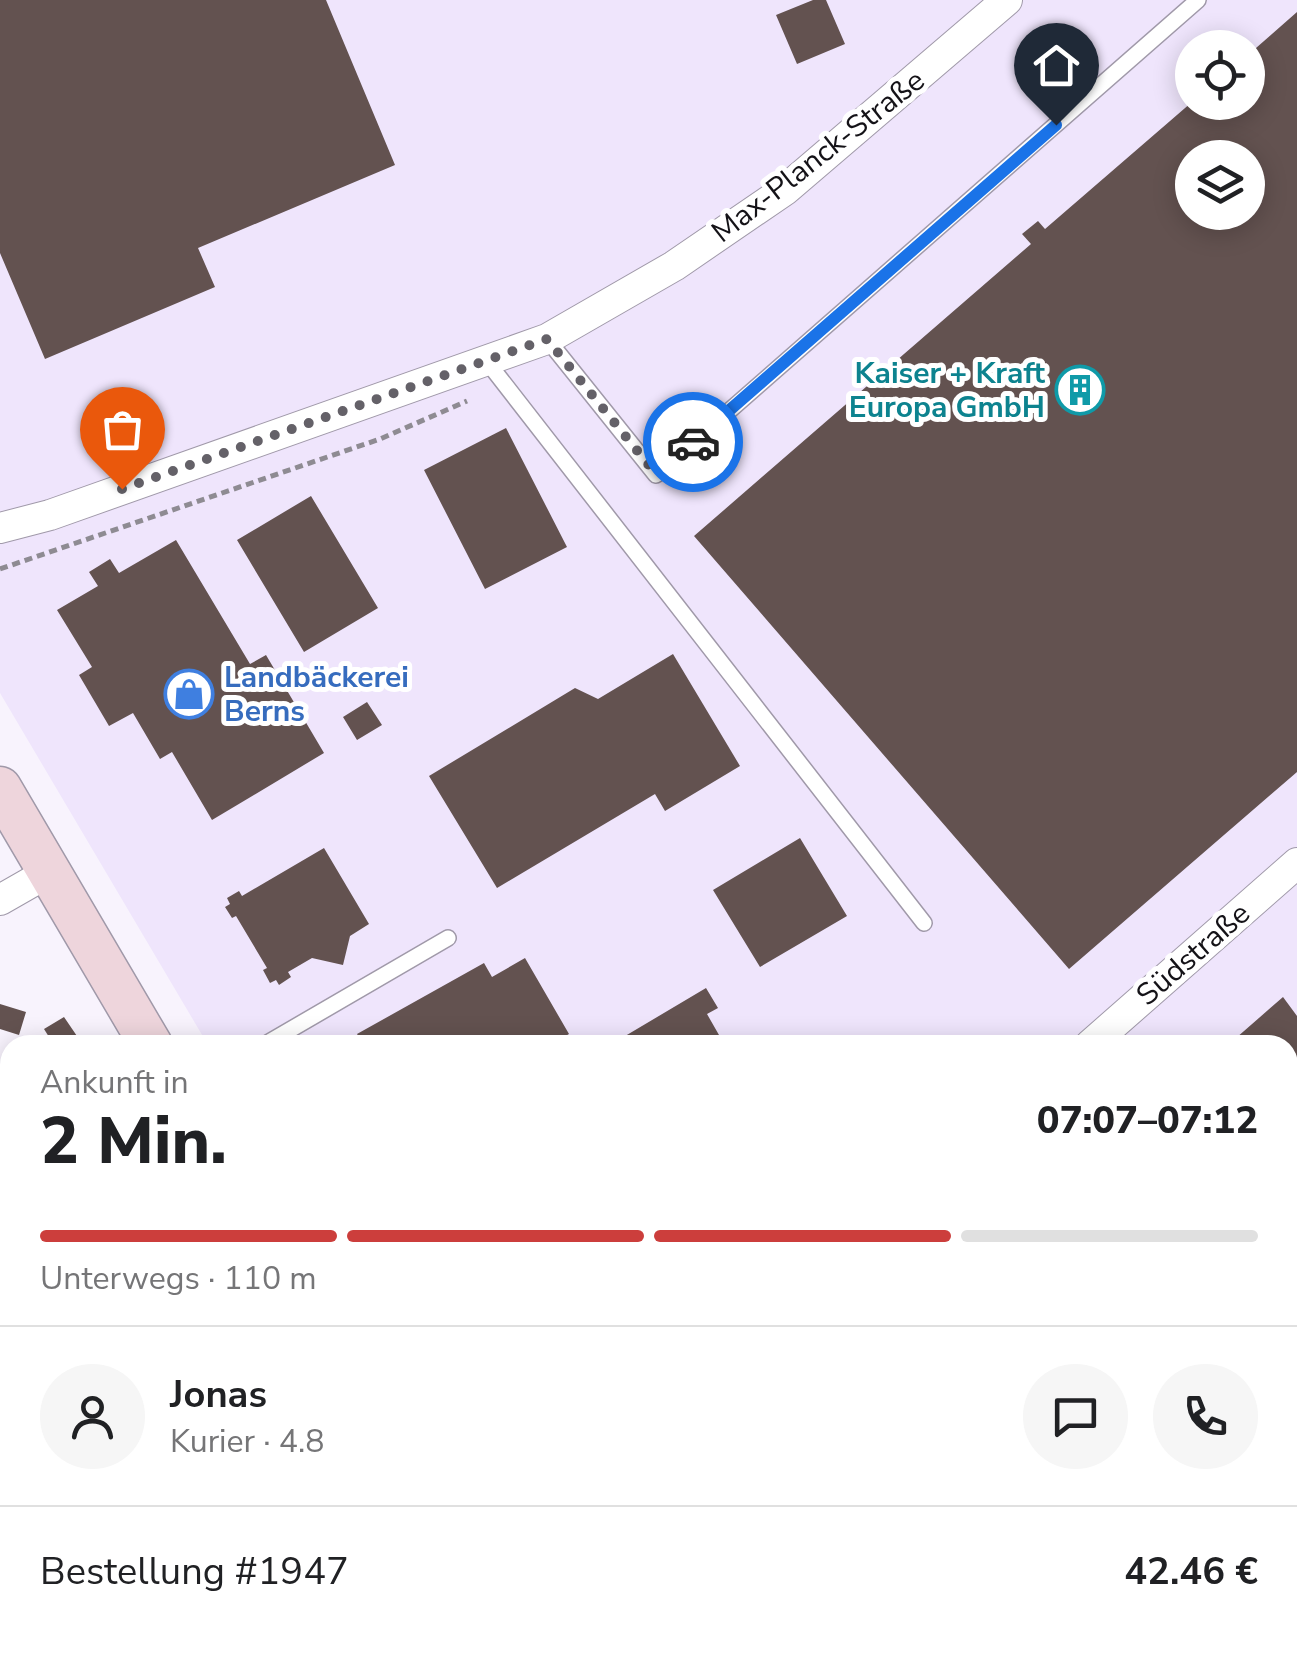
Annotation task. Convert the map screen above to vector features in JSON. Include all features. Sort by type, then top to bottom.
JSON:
[{"type":"main road","points":[[0,788],[145,1035]]},
{"type":"street","name":"Max-Planck-Straße","points":[[0,528],[50,515],[547,339],[674,266],[784,190],[1008,0]]},
{"type":"street","name":"Südstraße","points":[[1101,1035],[1297,863]]},
{"type":"street","points":[[0,900],[49,872]]},
{"type":"lane","points":[[547,339],[656,474],[1198,0]]},
{"type":"lane","points":[[485,360],[924,922]]},
{"type":"lane","points":[[281,1035],[448,938]]},
{"type":"shaded area","points":[[0,0],[1297,0],[1297,1035],[202,1035],[0,693]]},
{"type":"building","points":[[0,0],[326,0],[395,165],[198,248],[215,287],[45,359],[0,253]]},
{"type":"building","points":[[813,0],[826,0],[845,44],[797,64],[776,15]]},
{"type":"building","name":"Kaiser + Kraft Europa GmbH","points":[[1297,12],[1297,772],[1069,969],[694,536],[1031,244],[1022,234],[1038,221],[1045,229],[1175,117],[1175,120],[1265,120],[1265,40]]},
{"type":"building","points":[[506,428],[567,547],[485,589],[424,470]]},
{"type":"building","points":[[311,496],[378,608],[304,652],[237,540]]},
{"type":"building","name":"Landbäckerei Berns","points":[[176,540],[250,664],[266,655],[324,753],[212,820],[172,752],[160,759],[133,713],[109,726],[79,675],[92,667],[57,610],[98,586],[89,572],[110,559],[119,573]]},
{"type":"building","points":[[673,654],[740,766],[665,811],[655,794],[497,888],[429,776],[575,688],[598,699]]},
{"type":"building","points":[[367,702],[382,725],[357,740],[343,717]]},
{"type":"building","points":[[800,838],[847,916],[760,967],[713,890]]},
{"type":"building","points":[[324,848],[369,924],[350,936],[343,965],[312,958],[288,972],[291,977],[279,985],[276,980],[270,983],[263,970],[267,968],[236,916],[232,918],[225,907],[230,904],[227,898],[239,891],[242,896]]},
{"type":"building","points":[[525,958],[569,1034],[357,1034],[484,963],[492,977]]},
{"type":"building","points":[[706,988],[718,1008],[707,1014],[719,1035],[627,1035]]},
{"type":"building","points":[[1283,997],[1297,1016],[1297,1035],[1239,1035]]},
{"type":"building","points":[[0,1004],[26,1012],[19,1035],[0,1029]]},
{"type":"building","points":[[64,1017],[76,1035],[48,1035],[44,1029]]},
{"type":"way so far","points":[[122,489],[547,339],[656,474],[693,442]]},
{"type":"place","name":"Kaiser + Kraft Europa GmbH","points":[[1080,390]]},
{"type":"place","name":"Landbäckerei Berns","points":[[189,694]]},
{"type":"route","points":[[693,442],[1056,125]]}]
